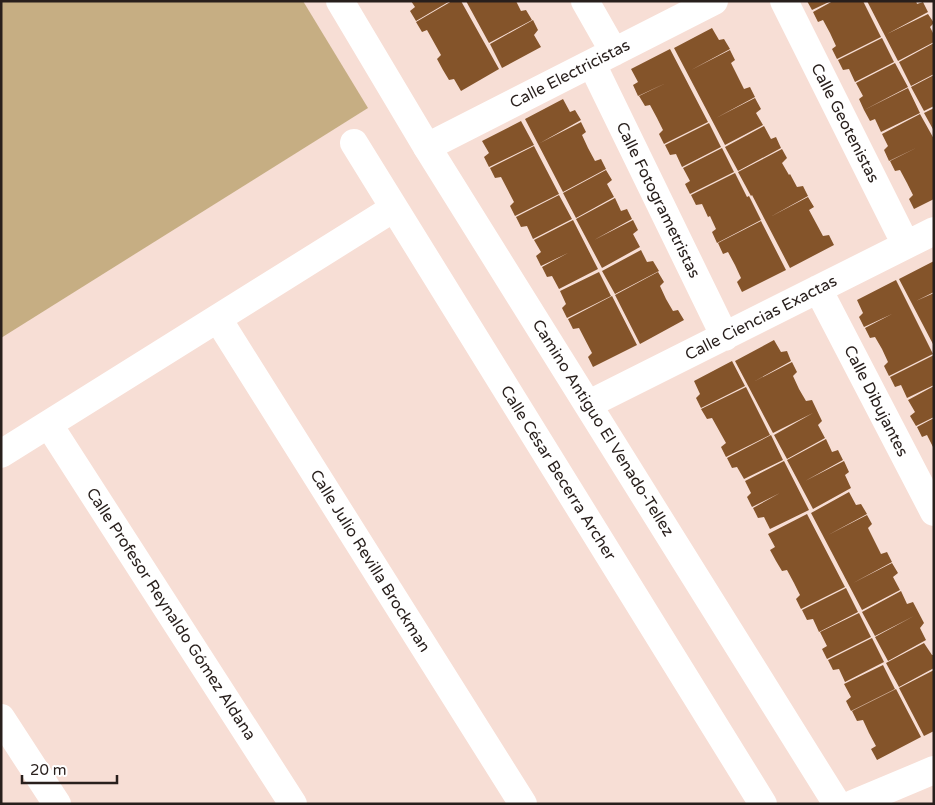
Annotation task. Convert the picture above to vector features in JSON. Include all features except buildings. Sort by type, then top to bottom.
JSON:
[{"type":"street","name":"Camino Antiguo El Venado-Tellez","points":[[340,1],[427,147],[837,804]]},
{"type":"street","name":"Calle Fotogrametristas","points":[[585,1],[603,58],[725,337]]},
{"type":"street","name":"Calle Electricistas","points":[[427,147],[714,1]]},
{"type":"street","name":"Calle Geotenistas","points":[[784,1],[906,245]]},
{"type":"street","name":"Calle César Becerra Archer","points":[[354,143],[763,804]]},
{"type":"street","points":[[1,454],[394,208]]},
{"type":"street","name":"Calle Ciencias Exactas","points":[[589,404],[934,231]]},
{"type":"street","name":"Calle Dibujantes","points":[[818,289],[934,512]]},
{"type":"street","name":"Calle Julio Revilla Brockman","points":[[218,319],[523,804]]},
{"type":"street","name":"Calle Profesor Reynaldo Gómez Aldana","points":[[49,425],[294,804]]},
{"type":"street","points":[[1,718],[57,804]]},
{"type":"street","points":[[853,804],[934,770]]},
{"type":"shaded area","points":[[1,1],[303,1],[368,108],[1,338]]}]
